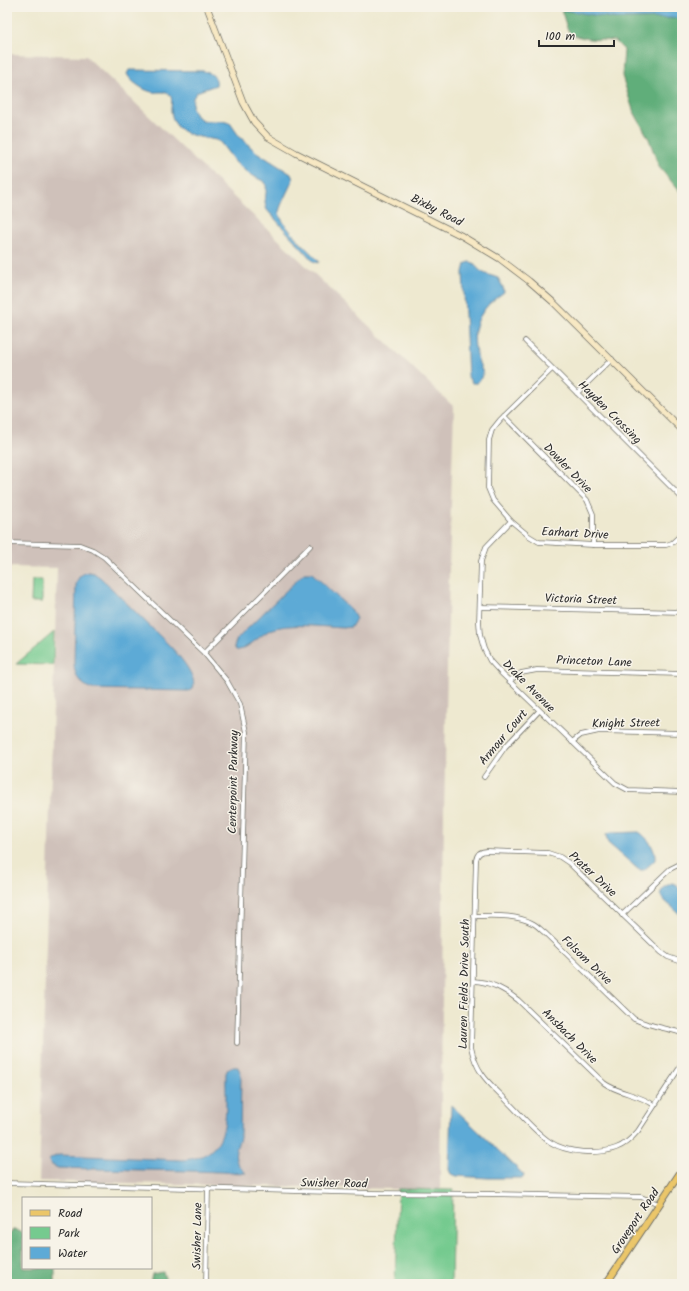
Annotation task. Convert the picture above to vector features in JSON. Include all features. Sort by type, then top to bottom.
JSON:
[{"type":"main road","name":"Groveport Road","points":[[606,1284],[682,1170]]},
{"type":"street","name":"Bixby Road","points":[[207,7],[243,102],[254,122],[268,137],[296,153],[462,236],[515,270],[545,294],[682,430]]},
{"type":"street","name":"Hayden Crossing","points":[[525,341],[682,498]]},
{"type":"street","points":[[577,393],[612,359]]},
{"type":"street","name":"Earhart Drive","points":[[552,369],[504,416],[492,430],[488,488],[493,500],[511,521],[539,542],[593,545],[666,545],[672,543],[682,534]]},
{"type":"street","name":"Dowler Drive","points":[[504,416],[587,500],[593,514],[593,545]]},
{"type":"street","name":"Drake Avenue","points":[[511,521],[486,547],[481,561],[480,635],[484,649],[490,661],[609,779],[620,787],[635,790],[682,792]]},
{"type":"street","name":"Centerpoint Parkway","points":[[7,543],[80,545],[93,550],[104,557],[204,654],[227,681],[237,698],[242,710],[246,732],[237,1043]]},
{"type":"street","points":[[204,654],[310,546]]},
{"type":"street","name":"Victoria Street","points":[[480,607],[682,612]]},
{"type":"street","name":"Princeton Lane","points":[[509,681],[521,673],[537,670],[682,674]]},
{"type":"street","name":"Armour Court","points":[[484,777],[505,747],[539,711]]},
{"type":"street","name":"Knight Street","points":[[572,742],[581,735],[600,731],[682,733]]},
{"type":"street","name":"Prater Drive","points":[[476,860],[479,853],[487,850],[548,853],[560,857],[569,863],[661,952],[668,957],[682,962]]},
{"type":"street","name":"Lauren Fields Drive South","points":[[476,860],[471,1047],[474,1059],[481,1075],[538,1133],[557,1146],[574,1150],[597,1151],[616,1148],[631,1139],[638,1131],[654,1105]]},
{"type":"street","points":[[622,915],[670,869],[682,863]]},
{"type":"street","name":"Folsom Drive","points":[[474,916],[507,916],[519,918],[532,923],[545,933],[634,1019],[645,1024],[682,1033]]},
{"type":"street","name":"Ansbach Drive","points":[[473,982],[489,984],[506,990],[609,1087],[640,1097],[654,1105]]},
{"type":"street","points":[[654,1105],[682,1064]]},
{"type":"street","name":"Swisher Road","points":[[7,1184],[208,1188],[369,1194],[480,1194],[642,1198],[659,1204]]},
{"type":"street","name":"Swisher Lane","points":[[206,1284],[208,1188]]},
{"type":"shaded area","points":[[7,54],[86,56],[454,407],[444,813],[440,1190],[39,1181],[57,568],[7,567]]},
{"type":"green space","points":[[561,9],[618,19],[682,18],[682,194],[659,167],[649,139],[633,110],[622,76],[624,50],[615,41],[589,39],[571,35],[567,28]]},
{"type":"green space","points":[[32,580],[42,580],[42,602],[31,602]]},
{"type":"green space","points":[[54,632],[53,665],[16,664]]},
{"type":"green space","points":[[398,1189],[453,1190],[451,1284],[395,1284]]},
{"type":"green space","points":[[14,1229],[22,1233],[22,1269],[55,1269],[55,1284],[7,1284],[7,1236]]},
{"type":"green space","points":[[163,1272],[167,1284],[150,1284],[152,1274]]},
{"type":"water","points":[[545,7],[682,7],[682,18],[618,19]]},
{"type":"water","points":[[129,70],[203,71],[208,72],[215,77],[216,85],[199,91],[193,98],[192,107],[196,116],[204,121],[222,121],[230,123],[239,136],[255,151],[291,174],[293,179],[280,209],[280,217],[296,237],[319,261],[318,263],[313,261],[267,210],[265,203],[265,182],[249,174],[235,162],[220,142],[194,136],[181,130],[173,119],[170,95],[164,92],[152,92],[141,88],[134,83],[127,74]]},
{"type":"water","points":[[469,262],[474,263],[476,267],[484,273],[498,278],[504,292],[491,302],[483,312],[475,329],[474,337],[476,354],[483,373],[477,383],[472,383],[468,377],[463,272],[465,264]]},
{"type":"water","points":[[89,572],[94,573],[101,578],[172,648],[183,661],[190,673],[194,684],[193,689],[188,691],[92,689],[81,682],[76,675],[74,662],[76,585],[80,576]]},
{"type":"water","points":[[304,573],[312,573],[352,611],[356,619],[351,627],[286,626],[270,630],[248,646],[236,650],[234,646],[237,639]]},
{"type":"water","points":[[639,832],[651,844],[655,856],[655,860],[644,870],[639,870],[608,843],[606,835],[610,833]]},
{"type":"water","points":[[672,883],[676,884],[682,893],[682,916],[664,900],[660,894],[664,887]]},
{"type":"water","points":[[231,1067],[238,1067],[241,1074],[240,1137],[236,1152],[236,1160],[246,1173],[58,1168],[50,1164],[49,1161],[51,1158],[59,1155],[181,1160],[198,1157],[210,1151],[218,1142],[223,1130],[226,1103],[226,1073]]},
{"type":"water","points":[[451,1105],[524,1175],[523,1178],[488,1178],[457,1176],[451,1174],[449,1170]]}]
